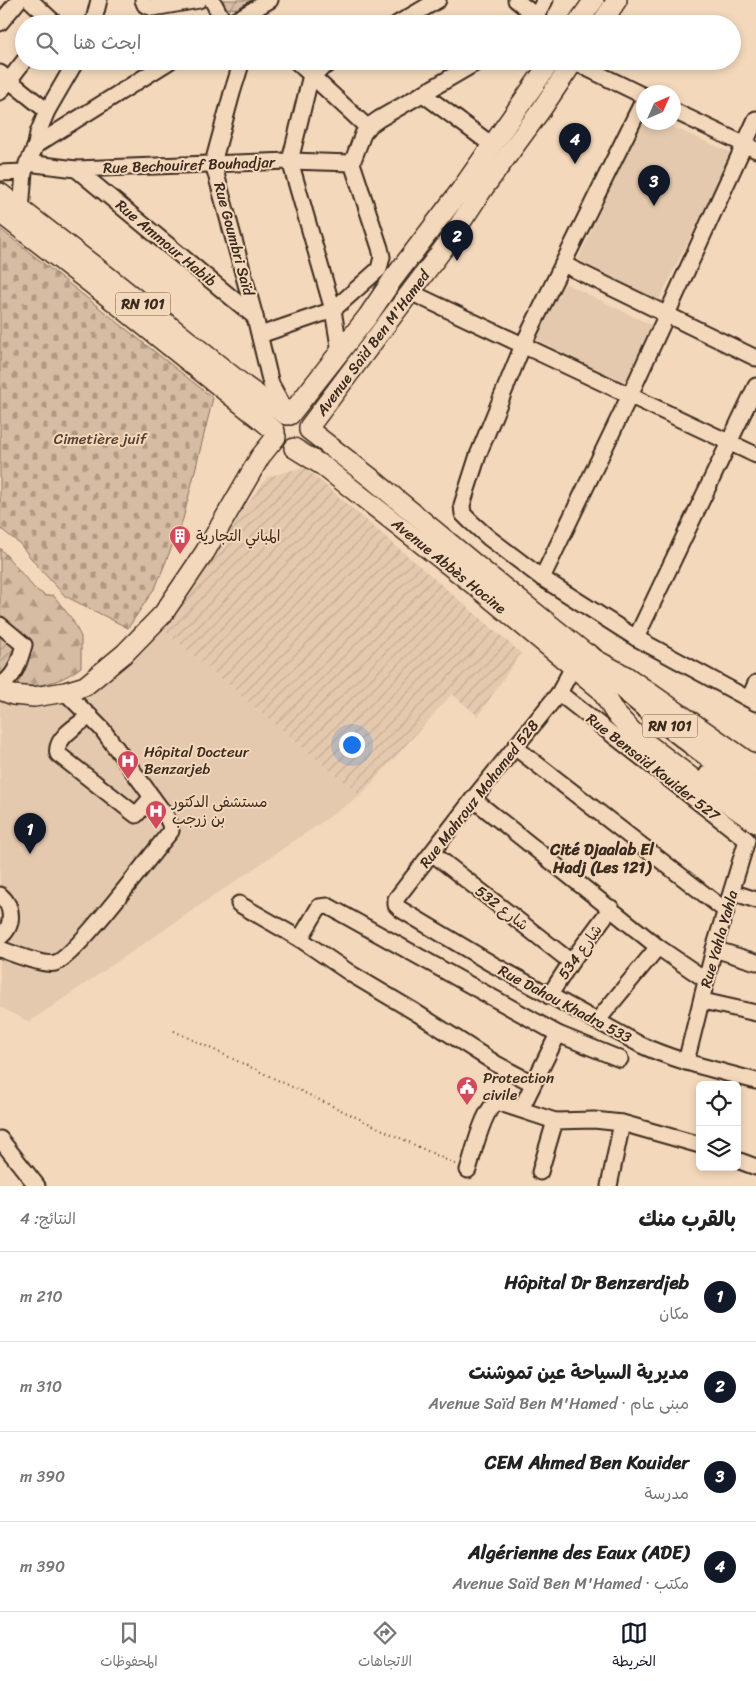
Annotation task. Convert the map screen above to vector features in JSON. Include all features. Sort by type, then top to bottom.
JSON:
[{"type":"highway","name":"RN 101","points":[[581,661],[623,688],[710,758],[756,790]]},
{"type":"highway","name":"RN 101","points":[[601,690],[624,706],[735,795],[756,809]]},
{"type":"main road","points":[[583,15],[594,0]]},
{"type":"main road","points":[[607,15],[617,0]]},
{"type":"main road","name":"Avenue Saïd Ben M'Hamed","points":[[288,415],[368,316],[386,274],[460,191],[545,70]]},
{"type":"main road","name":"Avenue Saïd Ben M'Hamed","points":[[309,429],[446,245],[483,189],[568,70]]},
{"type":"main road","name":"RN 101","points":[[0,193],[245,386],[288,415]]},
{"type":"main road","name":"RN 101","points":[[0,213],[107,296],[283,441]]},
{"type":"main road","points":[[288,415],[302,417],[309,429],[306,440],[299,447],[283,441],[279,422],[288,415]]},
{"type":"main road","name":"Avenue Abbès Hocine","points":[[309,429],[481,569],[581,661],[615,713],[636,735],[700,784],[756,823]]},
{"type":"main road","points":[[0,690],[13,695],[34,697],[65,692],[84,686],[125,653],[163,614],[205,552],[260,457],[283,441]]},
{"type":"main road","name":"Avenue Abbès Hocine","points":[[283,441],[323,466],[474,585],[581,661]]},
{"type":"main road","points":[[581,661],[634,681],[756,767]]},
{"type":"street","points":[[0,23],[19,0]]},
{"type":"street","points":[[30,0],[46,15]]},
{"type":"street","points":[[95,15],[99,0]]},
{"type":"street","points":[[143,0],[145,6],[153,8],[199,0]]},
{"type":"street","points":[[212,0],[220,15]]},
{"type":"street","points":[[253,15],[270,0]]},
{"type":"street","points":[[412,15],[438,0]]},
{"type":"street","points":[[516,0],[530,15]]},
{"type":"street","points":[[537,15],[545,0]]},
{"type":"street","points":[[0,92],[5,76],[15,68]]},
{"type":"street","points":[[22,210],[26,168],[36,145],[38,133],[50,106],[71,70]]},
{"type":"street","points":[[36,145],[156,70]]},
{"type":"street","name":"Rue Goumbri Saïd","points":[[239,70],[213,163],[260,335],[271,384],[288,415]]},
{"type":"street","points":[[306,70],[368,128]]},
{"type":"street","points":[[320,70],[312,75],[290,161],[333,310],[340,352]]},
{"type":"street","points":[[260,335],[333,310],[386,274],[380,248],[352,164],[358,146],[368,128],[379,119],[464,70]]},
{"type":"street","points":[[591,70],[636,94]]},
{"type":"street","points":[[5,76],[50,106],[64,118],[75,120]]},
{"type":"street","points":[[423,94],[492,145]]},
{"type":"street","points":[[636,114],[523,345],[478,455],[462,505],[463,514],[489,538],[542,578],[636,638],[753,701],[756,683]]},
{"type":"street","points":[[681,114],[750,147]]},
{"type":"street","points":[[542,578],[630,395],[666,315],[750,147],[756,119]]},
{"type":"street","name":"Rue Bechouiref Bouhadjar","points":[[0,173],[26,168],[76,169],[290,161],[352,164]]},
{"type":"street","name":"Rue Ammour Habib","points":[[76,169],[255,317]]},
{"type":"street","points":[[563,264],[756,358]]},
{"type":"street","points":[[410,292],[756,455]]},
{"type":"street","points":[[636,638],[756,386]]},
{"type":"street","points":[[0,625],[24,645],[14,674],[7,682],[0,685]]},
{"type":"street","name":"Rue Mahrouz Mohamed 528","points":[[398,896],[473,799],[516,748],[581,661]]},
{"type":"street","name":"Rue Bensaïd Kouider 527","points":[[561,690],[747,840]]},
{"type":"street","points":[[0,949],[47,963],[56,963],[66,957],[109,908],[171,831],[170,824],[115,746],[90,716],[65,692]]},
{"type":"street","points":[[90,716],[70,731],[59,743],[56,749],[58,754],[136,815],[152,797]]},
{"type":"street","points":[[516,748],[726,911]]},
{"type":"street","points":[[473,799],[658,947],[706,980]]},
{"type":"street","name":"Rue Yahla Yahla","points":[[686,1062],[703,1001],[714,950],[747,840]]},
{"type":"street","name":"532 شارع","points":[[432,853],[571,962]]},
{"type":"street","points":[[732,892],[756,900]]},
{"type":"street","points":[[0,895],[5,899],[11,916],[5,933],[0,938]]},
{"type":"street","name":"Rue Dahou Khadra 533","points":[[398,896],[395,901],[400,909],[492,964],[641,1045],[686,1062],[756,1080]]},
{"type":"street","points":[[239,904],[300,939],[353,975],[498,1065],[532,1083]]},
{"type":"street","points":[[300,939],[319,907],[328,906],[558,1034],[620,1059]]},
{"type":"street","name":"534 شارع","points":[[549,996],[571,962],[611,908]]},
{"type":"street","points":[[597,1022],[658,947]]},
{"type":"street","points":[[714,950],[756,962]]},
{"type":"street","points":[[703,1001],[756,1013]]},
{"type":"street","points":[[521,1109],[532,1083],[558,1034]]},
{"type":"street","points":[[468,1170],[487,1114],[497,1102],[555,1121],[594,1120],[622,1123],[696,1144]]},
{"type":"street","points":[[540,1172],[555,1121]]},
{"type":"street","points":[[609,1186],[622,1123]]},
{"type":"street","points":[[0,1139],[37,1186]]},
{"type":"street","points":[[741,1161],[756,1167]]},
{"type":"path","points":[[174,1031],[468,1170]]},
{"type":"shaded area","points":[[637,130],[680,130],[732,153],[658,302],[578,260]]},
{"type":"shaded area","points":[[565,283],[651,325],[626,382],[536,339]]},
{"type":"shaded area","points":[[304,467],[521,653],[478,716],[452,694],[360,796],[160,627],[267,477]]},
{"type":"shaded area","name":"مستشفى الدكتور بن زرجب","points":[[160,627],[360,796],[29,1022],[0,1007],[0,694],[73,693]]},
{"type":"green space","points":[[216,0],[254,0],[241,8],[225,9]]},
{"type":"green space","name":"Cimetière juif","points":[[0,229],[213,398],[183,519],[156,586],[128,628],[65,596],[19,543],[0,528]]},
{"type":"green space","points":[[0,548],[35,589],[46,596],[53,595],[72,619],[81,637],[81,667],[64,678],[45,684],[26,686],[6,685],[0,620]]},
{"type":"green space","points":[[0,629],[20,647],[14,665],[0,681]]},
{"type":"place","name":"Algérienne des Eaux (ADE)","points":[[575,164]]},
{"type":"place","name":"CEM Ahmed Ben Kouider","points":[[654,206]]},
{"type":"place","name":"مديرية السياحة عين تموشنت","points":[[457,261]]},
{"type":"place","name":"المباني التجارية","points":[[180,555]]},
{"type":"place","name":"Hôpital Docteur Benzarjeb","points":[[128,780]]},
{"type":"place","name":"مستشفى الدكتور بن زرجب","points":[[156,830]]},
{"type":"place","name":"Hôpital Dr Benzerdjeb","points":[[30,854]]},
{"type":"place","name":"Protection civile","points":[[467,1106]]},
{"type":"district","name":"Cité Djaalab El Hadj (Les 121)","points":[[602,858]]}]
